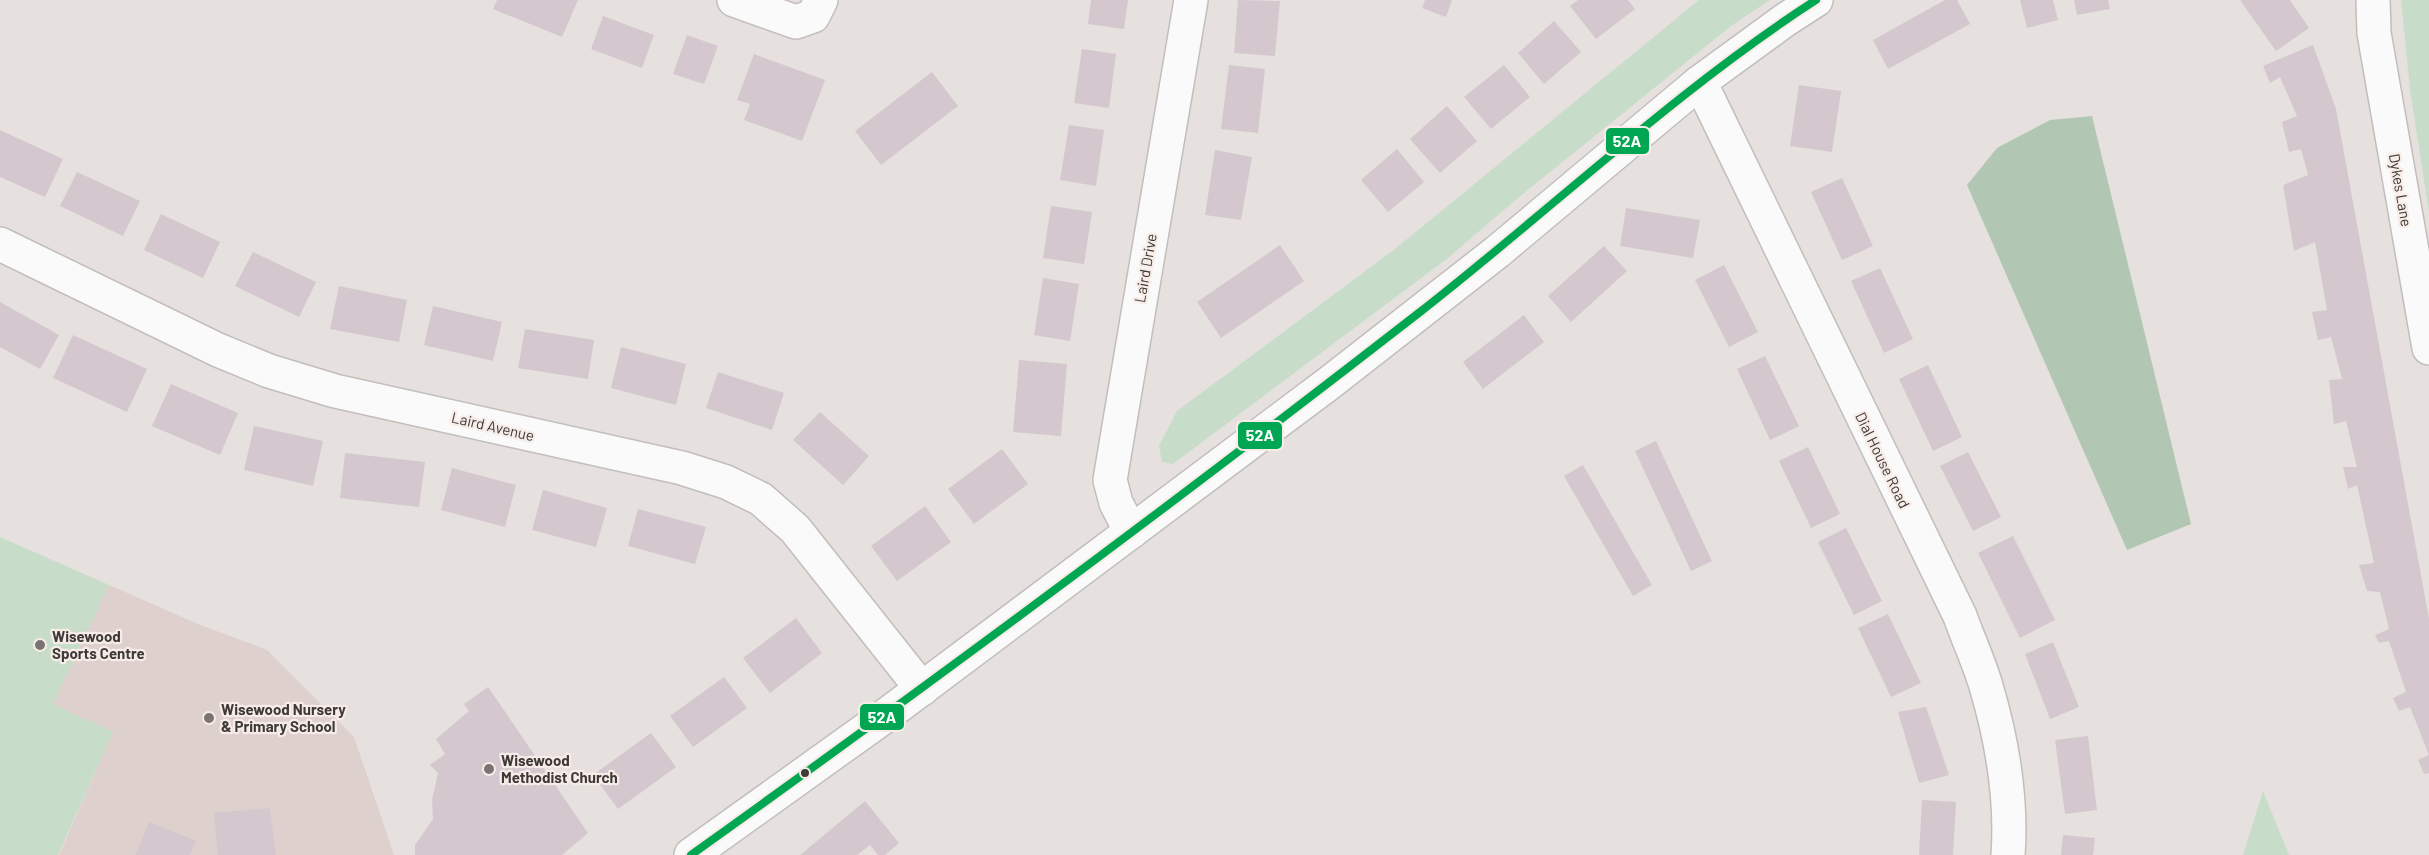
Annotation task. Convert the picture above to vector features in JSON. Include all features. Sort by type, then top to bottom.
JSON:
[{"type":"street","points":[[734,0],[796,22],[813,16],[821,0]]},
{"type":"street","name":"Laird Drive","points":[[1131,532],[1116,503],[1110,480],[1191,0]]},
{"type":"street","points":[[691,855],[922,688],[1328,384],[1497,252],[1700,82],[1816,0]]},
{"type":"street","name":"Dykes Lane","points":[[2348,0],[2374,33]]},
{"type":"street","name":"Dykes Lane","points":[[2373,0],[2374,33],[2429,348]]},
{"type":"street","name":"Dial House Road","points":[[1700,82],[1960,616],[1986,686],[2004,763],[2010,822],[2008,855]]},
{"type":"street","name":"Laird Avenue","points":[[0,244],[218,350],[269,371],[335,391],[682,468],[726,482],[761,499],[795,529],[922,688]]},
{"type":"shaded area","name":"Wisewood Nursery & Primary School","points":[[109,585],[198,624],[267,650],[354,737],[394,855],[59,855],[113,732],[52,705]]},
{"type":"green space","points":[[1699,0],[1770,0],[1731,26],[1513,202],[1448,258],[1173,464],[1162,462],[1159,446],[1177,411],[1395,249]]},
{"type":"green space","points":[[2401,0],[2429,0],[2429,212],[2410,90]]},
{"type":"green space","points":[[2092,116],[2191,524],[2127,550],[1967,185],[1997,148],[2050,120]]},
{"type":"green space","name":"Wisewood Sports Centre","points":[[0,537],[109,585],[53,704],[113,732],[58,855],[0,855]]},
{"type":"green space","points":[[2263,791],[2289,855],[2243,855]]},
{"type":"building","points":[[497,0],[578,0],[562,37],[493,9]]},
{"type":"building","points":[[1091,0],[1128,0],[1124,29],[1088,24]]},
{"type":"building","points":[[1238,0],[1280,1],[1275,56],[1234,53]]},
{"type":"building","points":[[1425,0],[1452,0],[1446,17],[1422,8]]},
{"type":"building","points":[[1578,0],[1628,0],[1635,9],[1596,39],[1570,6]]},
{"type":"building","points":[[1945,0],[1957,0],[1970,24],[1888,69],[1873,40]]},
{"type":"building","points":[[2020,0],[2053,0],[2058,20],[2027,28]]},
{"type":"building","points":[[2074,0],[2108,0],[2110,9],[2077,15]]},
{"type":"building","points":[[2240,0],[2290,0],[2309,28],[2276,51]]},
{"type":"building","points":[[603,16],[654,35],[642,68],[591,49]]},
{"type":"building","points":[[1554,21],[1581,52],[1544,84],[1518,53]]},
{"type":"building","points":[[687,35],[718,46],[704,84],[673,74]]},
{"type":"building","points":[[2313,45],[2336,109],[2429,619],[2429,755],[2410,707],[2399,711],[2393,698],[2406,692],[2389,641],[2379,643],[2375,635],[2389,629],[2380,592],[2367,591],[2359,565],[2374,563],[2357,485],[2348,489],[2343,467],[2357,467],[2346,421],[2334,424],[2329,380],[2342,379],[2331,337],[2318,340],[2312,312],[2327,310],[2315,242],[2294,251],[2283,185],[2308,175],[2301,149],[2289,152],[2282,122],[2297,116],[2280,77],[2270,83],[2263,66]]},
{"type":"building","points":[[1082,49],[1116,54],[1109,108],[1074,103]]},
{"type":"building","points":[[754,54],[825,80],[802,141],[744,120],[750,104],[737,100]]},
{"type":"building","points":[[1229,65],[1265,69],[1258,133],[1221,129]]},
{"type":"building","points":[[1504,65],[1530,97],[1491,129],[1464,97]]},
{"type":"building","points":[[932,72],[958,106],[881,165],[855,131]]},
{"type":"building","points":[[1799,85],[1841,91],[1832,152],[1790,146]]},
{"type":"building","points":[[1447,106],[1477,141],[1440,173],[1410,139]]},
{"type":"building","points":[[1069,125],[1104,130],[1096,186],[1060,180]]},
{"type":"building","points":[[0,130],[63,159],[45,197],[0,177]]},
{"type":"building","points":[[1397,149],[1424,182],[1388,212],[1361,180]]},
{"type":"building","points":[[1215,150],[1252,157],[1241,220],[1205,215]]},
{"type":"building","points":[[77,172],[140,201],[123,236],[60,206]]},
{"type":"building","points":[[1842,178],[1873,246],[1842,260],[1811,192]]},
{"type":"building","points":[[1051,206],[1092,212],[1084,264],[1043,258]]},
{"type":"building","points":[[1626,208],[1700,220],[1693,258],[1620,246]]},
{"type":"building","points":[[161,214],[220,242],[203,278],[144,250]]},
{"type":"building","points":[[1280,245],[1304,281],[1221,338],[1197,302]]},
{"type":"building","points":[[1604,246],[1627,271],[1571,322],[1548,296]]},
{"type":"building","points":[[253,252],[316,282],[299,317],[235,286]]},
{"type":"building","points":[[1724,265],[1758,332],[1729,347],[1695,280]]},
{"type":"building","points":[[1880,268],[1913,339],[1884,353],[1851,281]]},
{"type":"building","points":[[1043,278],[1079,284],[1070,341],[1034,335]]},
{"type":"building","points":[[339,286],[407,300],[399,342],[330,329]]},
{"type":"building","points":[[0,302],[59,335],[40,369],[0,347]]},
{"type":"building","points":[[433,306],[502,322],[493,361],[424,345]]},
{"type":"building","points":[[1524,315],[1544,342],[1483,389],[1463,362]]},
{"type":"building","points":[[525,329],[594,340],[588,379],[518,368]]},
{"type":"building","points":[[73,335],[147,369],[127,412],[53,378]]},
{"type":"building","points":[[621,347],[686,364],[676,405],[611,388]]},
{"type":"building","points":[[1765,356],[1799,426],[1770,440],[1737,369]]},
{"type":"building","points":[[1019,360],[1067,364],[1061,436],[1013,432]]},
{"type":"building","points":[[1928,365],[1962,437],[1933,451],[1899,379]]},
{"type":"building","points":[[718,372],[784,393],[772,430],[706,408]]},
{"type":"building","points":[[171,384],[238,413],[220,455],[152,426]]},
{"type":"building","points":[[820,412],[869,456],[843,485],[793,440]]},
{"type":"building","points":[[254,426],[323,441],[313,486],[244,470]]},
{"type":"building","points":[[1656,441],[1712,561],[1691,571],[1635,451]]},
{"type":"building","points":[[1808,447],[1840,514],[1811,528],[1779,461]]},
{"type":"building","points":[[1002,449],[1028,484],[974,524],[948,489]]},
{"type":"building","points":[[1968,452],[2001,517],[1973,531],[1940,466]]},
{"type":"building","points":[[345,453],[425,462],[419,507],[340,498]]},
{"type":"building","points":[[1583,465],[1652,585],[1633,596],[1564,476]]},
{"type":"building","points":[[452,468],[516,485],[505,527],[441,510]]},
{"type":"building","points":[[543,490],[607,508],[596,547],[532,530]]},
{"type":"building","points":[[925,506],[951,542],[897,581],[871,546]]},
{"type":"building","points":[[638,509],[706,527],[695,564],[628,546]]},
{"type":"building","points":[[1846,528],[1882,601],[1854,615],[1818,542]]},
{"type":"building","points":[[2013,536],[2055,620],[2020,638],[1978,553]]},
{"type":"building","points":[[1888,614],[1921,683],[1891,697],[1858,628]]},
{"type":"building","points":[[796,618],[822,653],[770,693],[743,658]]},
{"type":"building","points":[[2053,642],[2079,707],[2050,719],[2025,654]]},
{"type":"building","points":[[724,677],[747,708],[693,747],[670,716]]},
{"type":"building","name":"Wisewood Methodist Church","points":[[488,687],[588,833],[562,855],[415,855],[415,845],[433,819],[432,800],[438,773],[430,765],[445,754],[436,739],[469,711],[464,704]]},
{"type":"building","points":[[1926,707],[1949,775],[1919,783],[1898,712]]},
{"type":"building","points":[[651,733],[676,767],[618,809],[593,775]]},
{"type":"building","points":[[2088,736],[2097,810],[2065,814],[2055,740]]},
{"type":"building","points":[[2429,755],[2429,773],[2424,774],[2418,760]]},
{"type":"building","points":[[1922,800],[1956,802],[1953,855],[1919,855]]},
{"type":"building","points":[[865,801],[899,843],[885,855],[878,855],[870,845],[857,855],[800,855]]},
{"type":"building","points":[[270,808],[276,855],[218,855],[214,813]]},
{"type":"building","points":[[149,822],[196,841],[190,855],[135,855]]},
{"type":"building","points":[[2063,835],[2095,838],[2093,855],[2061,855]]},
{"type":"transit line","name":"52A","points":[[691,855],[967,655],[1240,451],[1469,273],[1713,73],[1816,0]]},
{"type":"place","name":"Wisewood Sports Centre","points":[[40,645]]},
{"type":"place","name":"Wisewood Nursery & Primary School","points":[[209,718]]},
{"type":"place","name":"Wisewood Methodist Church","points":[[489,769]]}]
